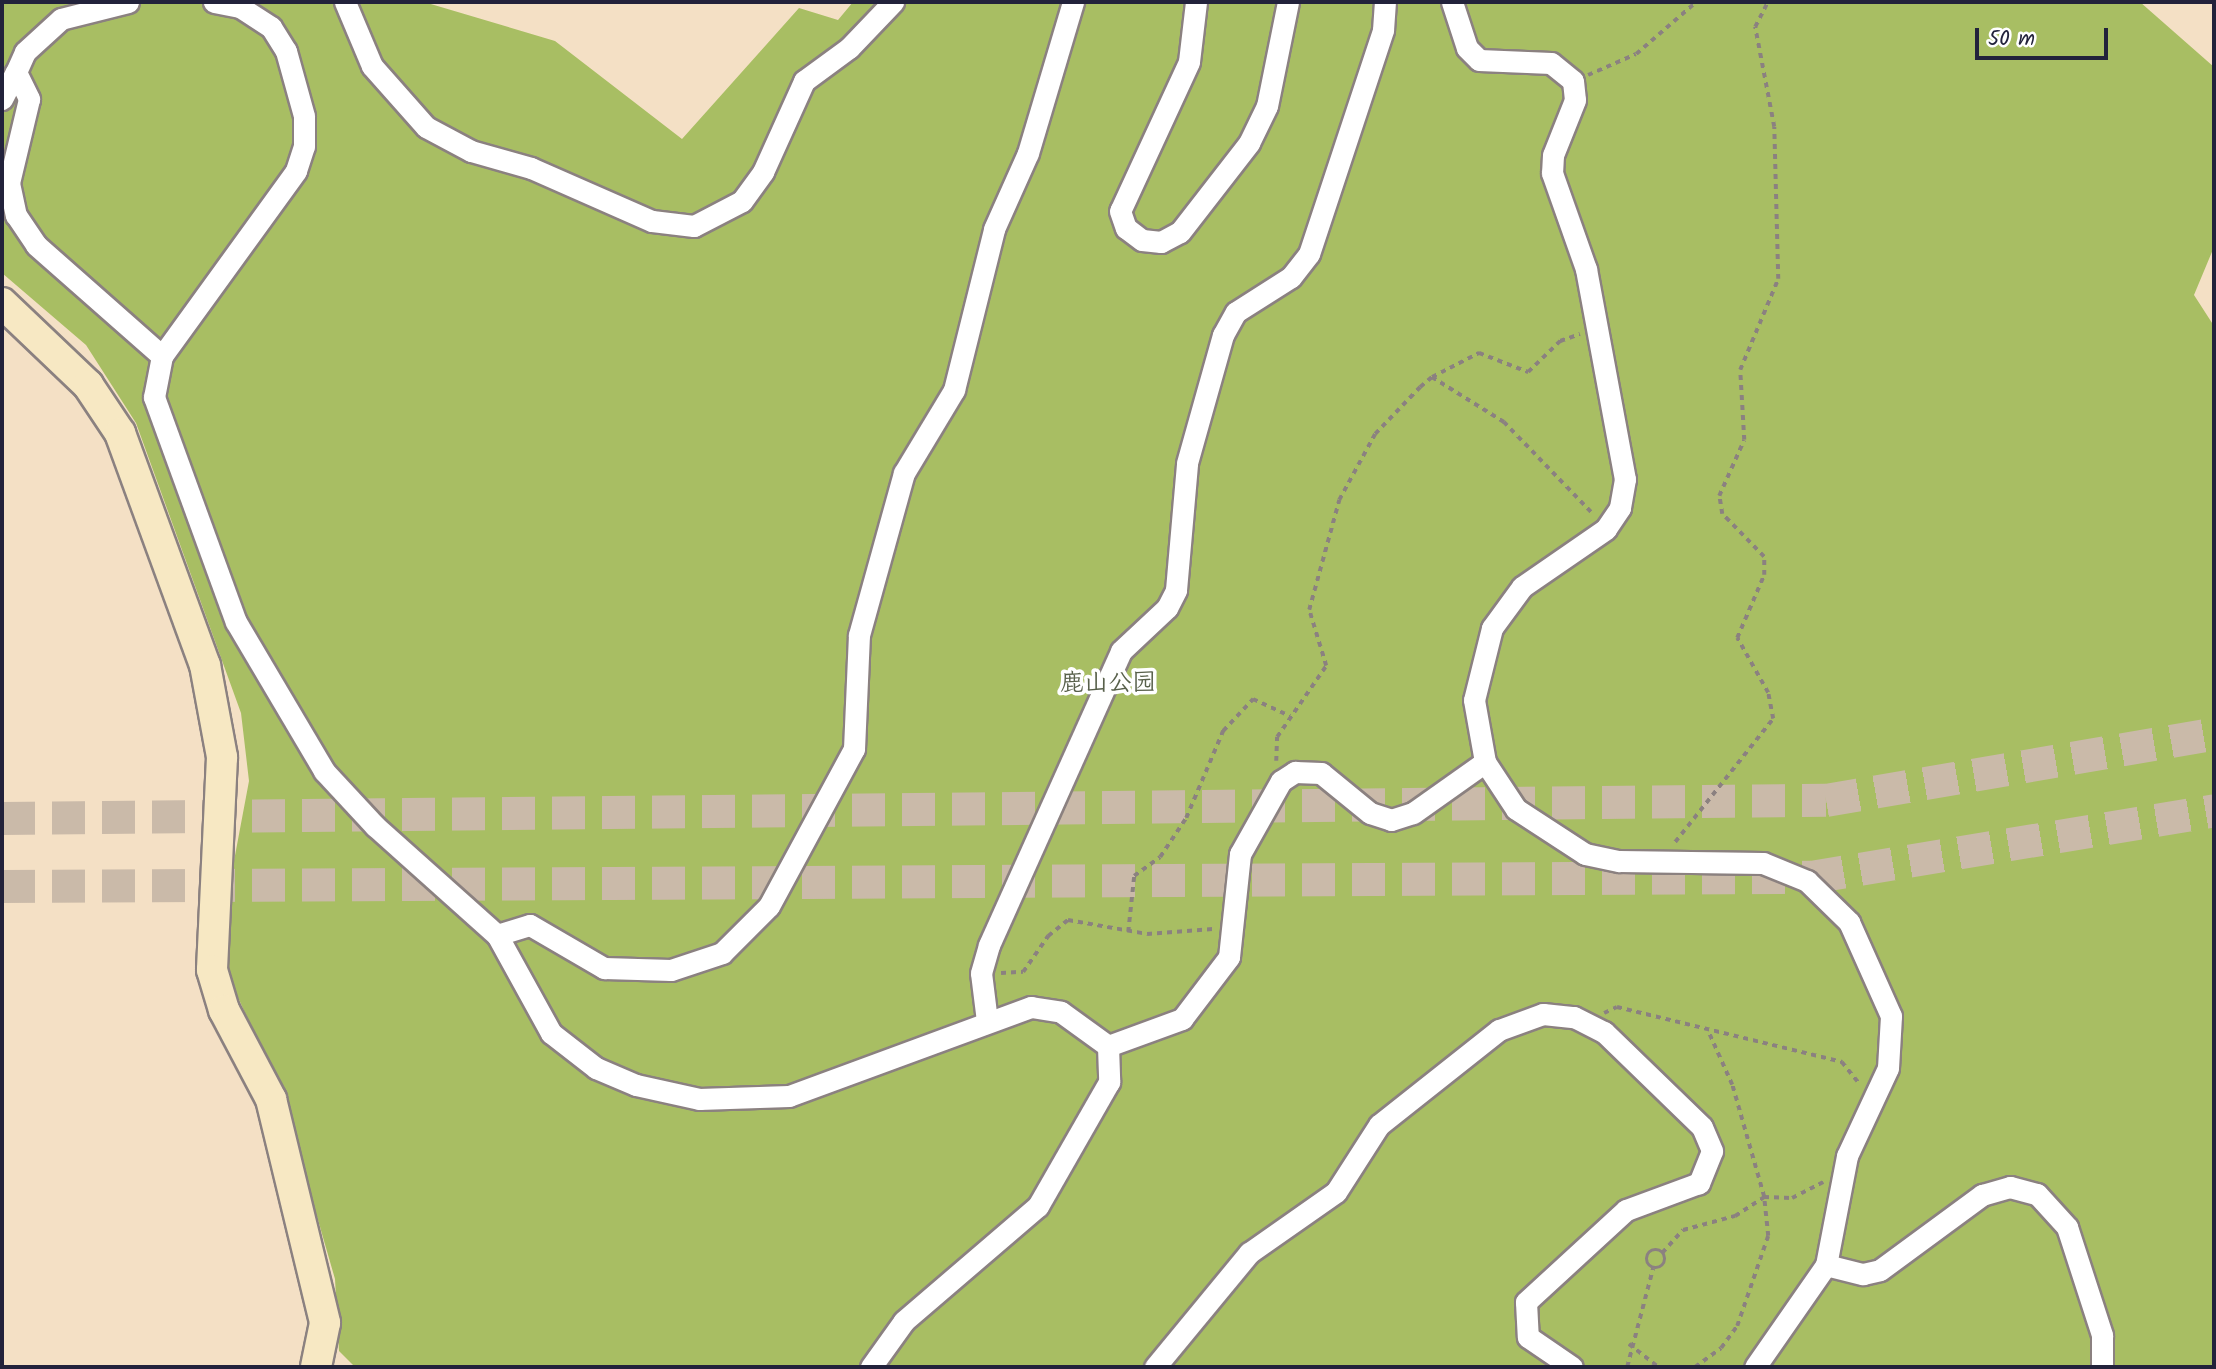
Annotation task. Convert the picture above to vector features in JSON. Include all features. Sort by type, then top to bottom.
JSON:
[{"type":"street","points":[[2,99],[36,37],[77,7],[128,2]]},
{"type":"street","points":[[214,2],[240,7],[271,27],[286,51],[304,116],[304,146],[296,171],[162,356],[153,397],[162,431],[236,622],[265,676],[349,799],[497,934],[539,1018],[564,1045],[615,1077],[678,1096],[744,1099],[809,1091],[987,1021],[1045,1007],[1088,1027],[1108,1046],[1108,1082],[1038,1206],[904,1321],[872,1367]]},
{"type":"street","points":[[345,2],[372,66],[426,127],[471,151],[531,168],[652,221],[694,226],[743,201],[763,172],[804,81],[849,48],[893,2]]},
{"type":"street","points":[[497,934],[530,925],[604,968],[671,970],[722,953],[769,906],[854,749],[859,635],[904,472],[954,390],[994,229],[1028,153],[1073,2]]},
{"type":"street","points":[[1196,2],[1189,62],[1120,211],[1126,228],[1142,240],[1161,242],[1180,232],[1249,143],[1267,106],[1289,2]]},
{"type":"street","points":[[987,1021],[982,969],[1121,651],[1172,599],[1190,444],[1223,335],[1236,312],[1292,276],[1310,254],[1383,30],[1385,2]]},
{"type":"street","points":[[1452,2],[1467,48],[1479,60],[1551,63],[1573,81],[1575,100],[1553,155],[1552,173],[1586,269],[1625,479],[1620,508],[1606,529],[1522,587],[1492,628],[1474,700],[1485,762],[1516,809],[1550,837],[1602,859],[1776,866],[1807,881],[1841,910],[1891,1016],[1891,1056],[1851,1143],[1826,1265],[1755,1367]]},
{"type":"street","points":[[16,72],[29,99],[10,175],[16,215],[50,259],[162,356]]},
{"type":"street","points":[[2,303],[88,385],[120,433],[208,675],[222,757],[212,970],[224,1010],[271,1099],[326,1323],[316,1367]]},
{"type":"street","points":[[1108,1046],[1192,1012],[1229,957],[1236,932],[1240,854],[1286,778],[1321,773],[1370,813],[1391,820],[1413,813],[1485,762]]},
{"type":"street","points":[[1155,1367],[1236,1266],[1323,1205],[1379,1125],[1466,1056],[1527,1017],[1560,1014],[1595,1026],[1702,1127],[1712,1152],[1699,1183],[1626,1210],[1526,1301],[1528,1337],[1572,1367]]},
{"type":"street","points":[[1826,1265],[1863,1274],[1880,1270],[1982,1195],[2010,1187],[2037,1194],[2067,1227],[2102,1335],[2102,1367]]},
{"type":"path","points":[[1573,81],[1636,54],[1696,2]]},
{"type":"path","points":[[1660,861],[1773,719],[1768,692],[1737,638],[1764,575],[1764,557],[1719,506],[1744,440],[1740,370],[1778,279],[1774,127],[1755,27],[1768,2]]},
{"type":"path","points":[[1286,778],[1274,750],[1290,716],[1326,666],[1309,610],[1344,488],[1384,422],[1432,377],[1479,354],[1528,372],[1564,338],[1598,330]]},
{"type":"path","points":[[1432,377],[1518,433],[1606,529]]},
{"type":"path","points":[[1128,932],[1134,876],[1160,857],[1186,818],[1223,731],[1253,699],[1290,716]]},
{"type":"path","points":[[982,969],[1023,972],[1048,936],[1068,920],[1128,932],[1185,926],[1236,932]]},
{"type":"path","points":[[1595,1026],[1612,1007],[1842,1062],[1872,1101]]},
{"type":"path","points":[[1695,1367],[1721,1348],[1742,1315],[1767,1243],[1764,1197],[1732,1085],[1707,1028]]},
{"type":"path","points":[[1627,1367],[1629,1344],[1654,1268],[1650,1254],[1662,1253],[1679,1232],[1735,1216],[1764,1197],[1792,1198],[1842,1180]]},
{"type":"path","points":[[1654,1268],[1664,1264],[1662,1253]]},
{"type":"path","points":[[1629,1344],[1658,1367]]},
{"type":"green space","name":"鹿山公园","points":[[2,2],[424,2],[555,41],[682,139],[799,8],[838,20],[853,2],[2140,2],[2214,67],[2214,247],[2194,295],[2214,326],[2214,1367],[355,1367],[339,1351],[335,1279],[280,1088],[221,961],[221,930],[249,781],[241,713],[136,423],[86,345],[2,273]]},
{"type":"tunnel","points":[[2,818],[1826,800],[2214,734]]},
{"type":"tunnel","points":[[2,886],[1811,877],[2214,810]]}]
